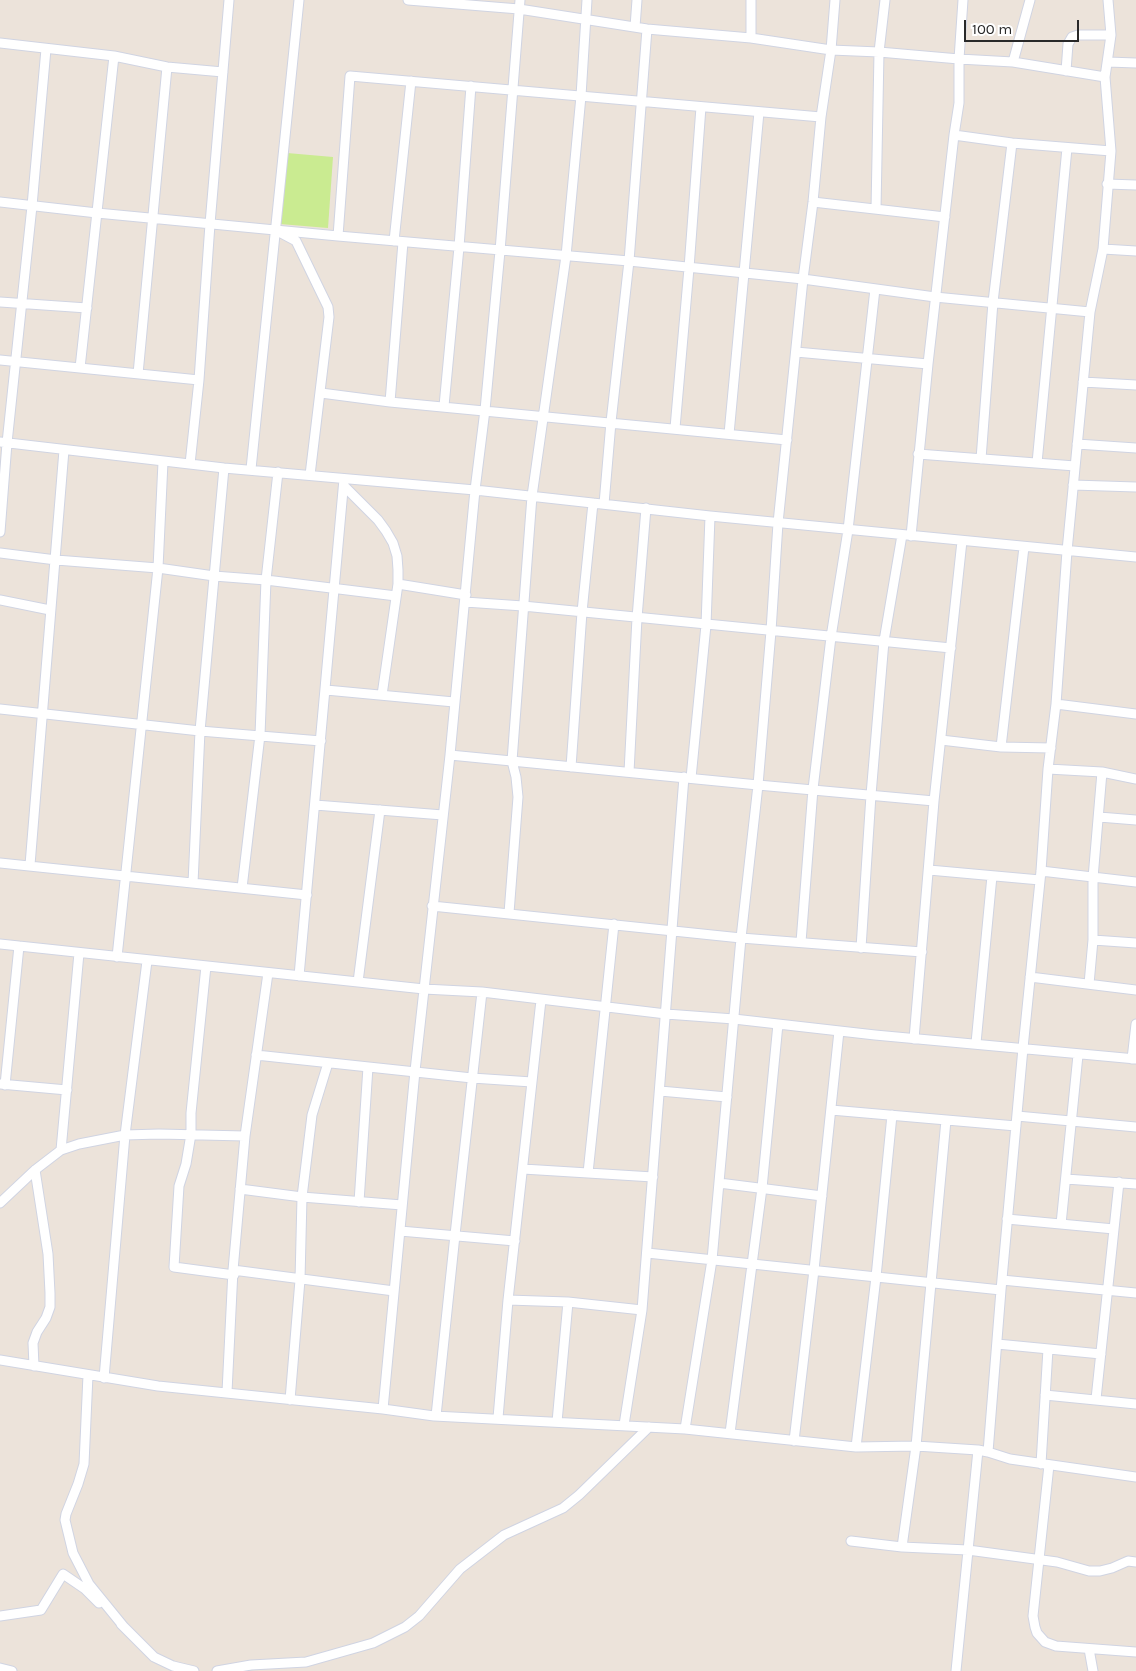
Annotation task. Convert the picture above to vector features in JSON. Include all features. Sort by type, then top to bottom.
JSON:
[{"type":"street","points":[[190,464],[199,380],[229,0]]},
{"type":"street","points":[[251,470],[299,0]]},
{"type":"street","points":[[408,0],[520,5],[586,19],[647,29],[751,38],[831,50],[1014,62],[1105,77]]},
{"type":"street","points":[[509,913],[518,797],[512,761],[532,496],[566,256],[581,96],[587,0]]},
{"type":"street","points":[[635,27],[637,0]]},
{"type":"street","points":[[751,0],[751,38]]},
{"type":"street","points":[[686,1428],[712,1260],[741,938],[758,786],[778,522],[803,279],[821,117],[831,50],[835,0]]},
{"type":"street","points":[[876,209],[879,52],[886,0]]},
{"type":"street","points":[[861,948],[884,641],[907,536],[918,454],[944,217],[959,103],[959,59],[963,0]]},
{"type":"street","points":[[1014,62],[1030,0]]},
{"type":"street","points":[[988,1452],[1007,1219],[1040,876],[1048,770],[1056,704],[1073,485],[1090,312],[1103,248],[1111,151],[1105,77],[1111,35],[1108,0]]},
{"type":"street","points":[[383,1409],[415,1071],[450,755],[475,490],[485,410],[520,5]]},
{"type":"street","points":[[604,504],[629,262],[647,29]]},
{"type":"street","points":[[1066,71],[1068,44],[1072,37],[1078,35],[1111,35]]},
{"type":"street","points":[[0,43],[114,56],[168,66],[223,72]]},
{"type":"street","points":[[0,532],[3,443],[16,361],[46,49]]},
{"type":"street","points":[[80,368],[114,56]]},
{"type":"street","points":[[1108,62],[1136,63]]},
{"type":"street","points":[[138,374],[168,66]]},
{"type":"street","points":[[338,236],[350,76],[821,117]]},
{"type":"street","points":[[394,241],[411,81]]},
{"type":"street","points":[[444,406],[472,86]]},
{"type":"street","points":[[675,428],[701,107]]},
{"type":"street","points":[[729,434],[760,112]]},
{"type":"street","points":[[954,135],[1012,143],[1111,151]]},
{"type":"street","points":[[981,459],[994,302],[1012,143]]},
{"type":"street","points":[[1037,463],[1067,148]]},
{"type":"street","points":[[1108,184],[1136,186]]},
{"type":"street","points":[[0,202],[152,219],[745,273],[935,297],[1090,312]]},
{"type":"street","points":[[813,202],[944,217]]},
{"type":"street","points":[[276,230],[296,241],[328,308],[329,317],[321,393],[310,475]]},
{"type":"street","points":[[390,402],[403,242]]},
{"type":"street","points":[[1103,248],[1136,251]]},
{"type":"street","points":[[801,942],[814,789],[831,637],[848,530],[874,289]]},
{"type":"street","points":[[0,302],[87,308]]},
{"type":"street","points":[[796,352],[928,364]]},
{"type":"street","points":[[0,360],[199,380]]},
{"type":"street","points":[[1083,382],[1136,385]]},
{"type":"street","points":[[321,393],[390,402],[787,440]]},
{"type":"street","points":[[3,443],[163,462],[310,475],[344,483],[475,490],[907,536],[1136,557]]},
{"type":"street","points":[[1077,444],[1136,448]]},
{"type":"street","points":[[30,865],[64,450]]},
{"type":"street","points":[[918,454],[1075,466]]},
{"type":"street","points":[[117,957],[158,568],[163,462]]},
{"type":"street","points":[[193,883],[200,731],[224,468]]},
{"type":"street","points":[[242,888],[260,735],[266,580],[278,472]]},
{"type":"street","points":[[344,483],[386,531],[397,556],[398,584],[382,695]]},
{"type":"street","points":[[299,976],[344,483]]},
{"type":"street","points":[[1073,485],[1136,488]]},
{"type":"street","points":[[571,767],[582,612],[593,503]]},
{"type":"street","points":[[629,772],[637,618],[646,508]]},
{"type":"street","points":[[624,1425],[642,1310],[671,931],[706,624],[710,516]]},
{"type":"street","points":[[914,1039],[934,801],[962,541]]},
{"type":"street","points":[[1001,747],[1024,547]]},
{"type":"street","points":[[0,553],[56,560],[158,568],[396,596]]},
{"type":"street","points":[[398,584],[465,599],[523,606],[951,648]]},
{"type":"street","points":[[0,600],[50,610]]},
{"type":"street","points":[[326,690],[454,702]]},
{"type":"street","points":[[1056,704],[1136,714]]},
{"type":"street","points":[[0,709],[200,731],[321,741]]},
{"type":"street","points":[[941,740],[1001,747],[1051,748]]},
{"type":"street","points":[[450,755],[688,777],[758,786],[814,789],[934,801]]},
{"type":"street","points":[[1048,770],[1102,772],[1136,779]]},
{"type":"street","points":[[1089,984],[1102,772]]},
{"type":"street","points":[[315,805],[443,815]]},
{"type":"street","points":[[358,982],[380,810]]},
{"type":"street","points":[[1099,817],[1136,820]]},
{"type":"street","points":[[0,863],[307,895]]},
{"type":"street","points":[[929,870],[992,876],[1094,878],[1136,882]]},
{"type":"street","points":[[976,1043],[992,876]]},
{"type":"street","points":[[432,906],[741,938],[922,952]]},
{"type":"street","points":[[588,1174],[614,924]]},
{"type":"street","points":[[1092,940],[1136,943]]},
{"type":"street","points":[[0,944],[424,989],[482,992],[666,1014],[1134,1059],[1136,1024]]},
{"type":"street","points":[[19,946],[3,1085],[67,1090]]},
{"type":"street","points":[[62,1150],[79,953]]},
{"type":"street","points":[[104,1378],[125,1135],[147,961]]},
{"type":"street","points":[[206,966],[191,1113],[191,1134],[186,1164],[179,1186],[174,1267],[394,1291]]},
{"type":"street","points":[[226,1392],[233,1273],[245,1136],[268,973]]},
{"type":"street","points":[[1030,978],[1136,990]]},
{"type":"street","points":[[436,1416],[454,1235],[482,992]]},
{"type":"street","points":[[498,1418],[508,1300],[516,1241],[541,1000]]},
{"type":"street","points":[[730,1433],[762,1188],[778,1024]]},
{"type":"street","points":[[794,1441],[822,1196],[838,1031]]},
{"type":"street","points":[[256,1055],[472,1078],[532,1082]]},
{"type":"street","points":[[1061,1224],[1073,1121],[1078,1055]]},
{"type":"street","points":[[290,1400],[300,1280],[302,1197],[312,1115],[328,1063]]},
{"type":"street","points":[[359,1202],[368,1067]]},
{"type":"street","points":[[660,1091],[727,1097]]},
{"type":"street","points":[[831,1110],[1016,1126]]},
{"type":"street","points":[[856,1447],[876,1277],[892,1115]]},
{"type":"street","points":[[1017,1116],[1136,1127]]},
{"type":"street","points":[[902,1547],[916,1446],[946,1120]]},
{"type":"street","points":[[0,1203],[35,1170],[62,1150],[79,1144],[125,1135],[191,1134],[245,1136]]},
{"type":"street","points":[[34,1366],[33,1343],[50,1307],[48,1254],[35,1170]]},
{"type":"street","points":[[523,1170],[653,1177]]},
{"type":"street","points":[[1066,1179],[1136,1184]]},
{"type":"street","points":[[1096,1399],[1119,1182]]},
{"type":"street","points":[[719,1183],[822,1196]]},
{"type":"street","points":[[240,1189],[302,1197],[402,1205]]},
{"type":"street","points":[[1007,1219],[1114,1229]]},
{"type":"street","points":[[400,1231],[516,1241]]},
{"type":"street","points":[[647,1253],[930,1284],[1001,1285],[1136,1293]]},
{"type":"street","points":[[508,1300],[568,1302],[642,1310]]},
{"type":"street","points":[[557,1422],[568,1302]]},
{"type":"street","points":[[996,1344],[1101,1354]]},
{"type":"street","points":[[1048,1349],[1045,1395],[1045,1465],[1033,1616],[1035,1628],[1045,1642],[1056,1646],[1136,1652]]},
{"type":"street","points":[[0,1360],[158,1386],[436,1416],[686,1428],[856,1447],[916,1446],[978,1450],[1010,1459],[1045,1465],[1136,1475]]},
{"type":"street","points":[[88,1375],[84,1464],[65,1520],[73,1554],[89,1584],[124,1627]]},
{"type":"street","points":[[1045,1395],[1136,1404]]},
{"type":"street","points":[[216,1671],[251,1665],[306,1662],[373,1643],[405,1627],[419,1616],[460,1569],[504,1535],[563,1508],[579,1495],[649,1426]]},
{"type":"street","points":[[956,1671],[978,1450]]},
{"type":"street","points":[[851,1541],[902,1547],[968,1550],[1057,1562],[1089,1571],[1100,1571],[1128,1561],[1136,1562]]},
{"type":"street","points":[[0,1616],[40,1610],[63,1574],[85,1590],[154,1657],[173,1666],[194,1671]]},
{"type":"street","points":[[1089,1649],[1093,1671]]},
{"type":"street","points":[[0,1668],[12,1671]]},
{"type":"green space","points":[[287,153],[333,157],[328,228],[280,224]]}]
